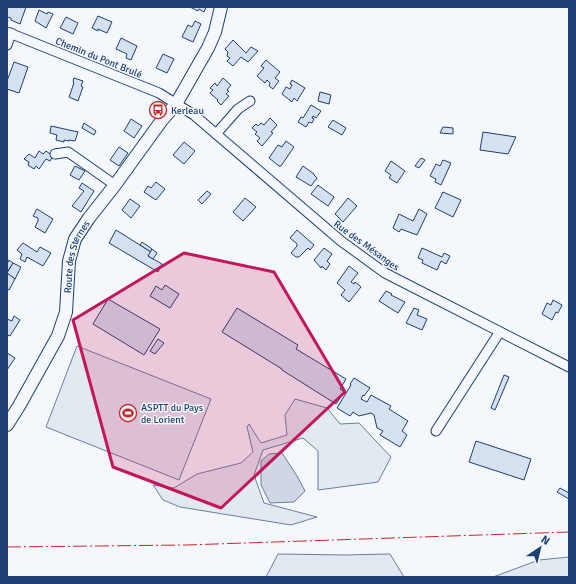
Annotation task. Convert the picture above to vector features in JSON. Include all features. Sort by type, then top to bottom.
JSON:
[{"type":"street","name":"Route des Sternes","points":[[7,425],[58,336],[66,312],[69,260],[75,239],[162,120],[176,104],[208,48],[215,32],[220,7]]},
{"type":"street","name":"Chemin du Pont Brulé","points":[[7,45],[9,33],[159,93],[176,104]]},
{"type":"street","points":[[216,134],[238,109],[250,101]]},
{"type":"street","name":"Rue des Mésanges","points":[[176,104],[194,115],[312,217],[365,260],[385,273],[499,333],[569,367]]},
{"type":"street","points":[[55,154],[68,152],[115,185]]},
{"type":"street","points":[[436,431],[499,333]]},
{"type":"highlighted area","points":[[184,253],[274,272],[345,392],[221,508],[113,467],[73,320]]},
{"type":"shaded area","name":"ASPTT du Pays de Lorient","points":[[77,346],[211,399],[179,480],[46,427]]},
{"type":"shaded area","points":[[295,399],[327,408],[340,424],[359,423],[391,457],[378,482],[318,490],[318,451],[303,438],[263,450],[254,475],[264,503],[317,517],[291,525],[180,507],[163,500],[153,485],[174,488],[197,474],[241,463],[253,452],[247,427],[249,424],[261,443],[287,435],[285,415]]},
{"type":"shaded area","points":[[282,453],[305,491],[294,502],[270,503],[261,485],[261,461],[269,454]]},
{"type":"shaded area","points":[[278,554],[390,554],[404,577],[266,577]]},
{"type":"shaded area","points":[[569,557],[569,577],[493,577],[539,560]]},
{"type":"building","points":[[7,7],[26,7],[20,24],[7,17]]},
{"type":"building","points":[[190,7],[206,7],[204,12]]},
{"type":"building","points":[[39,10],[47,14],[48,12],[53,14],[46,28],[35,21]]},
{"type":"building","points":[[98,16],[112,22],[107,33],[92,28]]},
{"type":"building","points":[[66,17],[78,23],[73,34],[60,28]]},
{"type":"building","points":[[195,21],[201,24],[193,42],[182,37],[188,25],[192,27]]},
{"type":"building","points":[[121,38],[137,46],[131,60],[126,58],[127,54],[116,49]]},
{"type":"building","points":[[233,40],[246,53],[251,47],[258,51],[248,62],[241,57],[233,66],[227,61],[230,58],[227,56],[228,52],[225,49]]},
{"type":"building","points":[[163,54],[174,59],[167,73],[156,68]]},
{"type":"building","points":[[266,60],[280,72],[275,78],[279,81],[273,89],[269,86],[270,83],[267,80],[265,83],[257,76],[264,68],[261,66]]},
{"type":"building","points":[[14,62],[28,67],[19,93],[7,89],[7,81]]},
{"type":"building","points":[[74,78],[83,81],[81,86],[83,87],[78,101],[69,97],[74,83]]},
{"type":"building","points":[[223,78],[231,85],[226,94],[229,96],[221,105],[210,93],[213,90],[210,88],[215,83],[217,86]]},
{"type":"building","points":[[292,80],[305,88],[297,101],[294,98],[292,102],[282,94],[286,87],[290,89]]},
{"type":"building","points":[[320,92],[331,95],[329,104],[318,101]]},
{"type":"building","points":[[311,105],[321,111],[316,118],[313,116],[312,118],[314,119],[312,123],[309,122],[306,127],[298,122],[301,117],[303,118]]},
{"type":"building","points":[[270,118],[277,125],[271,132],[273,133],[262,146],[257,141],[260,138],[255,134],[257,132],[252,128],[256,124],[258,126],[261,123],[264,125]]},
{"type":"building","points":[[131,119],[142,126],[134,138],[124,131]]},
{"type":"building","points":[[333,120],[346,128],[342,135],[328,127]]},
{"type":"building","points":[[84,123],[96,131],[94,135],[82,128]]},
{"type":"building","points":[[51,126],[78,132],[75,141],[64,140],[64,142],[56,140],[57,135],[50,133]]},
{"type":"building","points":[[443,127],[453,128],[453,134],[440,133]]},
{"type":"building","points":[[483,132],[516,137],[508,154],[480,150]]},
{"type":"building","points":[[286,141],[294,147],[281,166],[279,166],[269,158],[278,145],[282,147]]},
{"type":"building","points":[[184,142],[195,151],[184,164],[173,155]]},
{"type":"building","points":[[119,147],[128,153],[119,166],[110,160]]},
{"type":"building","points":[[39,151],[43,154],[46,151],[53,156],[50,161],[46,159],[39,169],[36,166],[34,169],[28,165],[29,162],[24,159],[29,154],[35,158]]},
{"type":"building","points":[[421,158],[425,160],[419,168],[415,166]]},
{"type":"building","points":[[443,160],[451,163],[441,185],[435,182],[436,179],[430,176],[436,164],[440,166]]},
{"type":"building","points":[[391,161],[405,171],[397,183],[389,178],[391,175],[385,171]]},
{"type":"building","points":[[75,166],[85,171],[79,180],[70,175]]},
{"type":"building","points":[[303,166],[317,178],[311,186],[296,177]]},
{"type":"building","points":[[156,182],[165,189],[156,200],[144,192],[148,186],[151,188]]},
{"type":"building","points":[[82,183],[94,191],[81,212],[72,206],[84,191],[79,188]]},
{"type":"building","points":[[318,185],[334,197],[328,206],[311,194]]},
{"type":"building","points":[[207,191],[211,194],[202,204],[198,200]]},
{"type":"building","points":[[443,192],[461,200],[453,217],[435,208]]},
{"type":"building","points":[[245,198],[256,207],[243,221],[233,212]]},
{"type":"building","points":[[348,198],[357,206],[343,222],[335,214]]},
{"type":"building","points":[[130,199],[140,206],[131,218],[122,210]]},
{"type":"building","points":[[37,209],[53,219],[45,233],[35,227],[38,218],[33,216]]},
{"type":"building","points":[[419,209],[427,214],[417,235],[401,229],[399,232],[393,228],[399,214],[413,221]]},
{"type":"building","points":[[116,230],[151,252],[148,256],[162,264],[158,272],[109,243]]},
{"type":"building","points":[[297,230],[314,245],[310,250],[308,248],[299,257],[296,257],[291,253],[297,244],[290,238]]},
{"type":"building","points":[[142,242],[152,249],[151,252],[140,245]]},
{"type":"building","points":[[23,243],[37,252],[40,247],[51,253],[43,266],[27,257],[25,262],[20,259],[22,254],[17,250]]},
{"type":"building","points":[[324,248],[332,254],[327,261],[330,264],[326,270],[322,266],[321,268],[314,260]]},
{"type":"building","points":[[422,248],[442,257],[444,253],[450,256],[446,264],[441,261],[437,270],[422,263],[423,260],[418,258]]},
{"type":"building","points":[[152,249],[157,253],[153,259],[148,256]]},
{"type":"building","points":[[9,260],[13,263],[7,273],[7,264]]},
{"type":"building","points":[[13,263],[21,267],[15,279],[7,273]]},
{"type":"building","points":[[349,266],[358,273],[351,282],[354,284],[355,282],[361,287],[349,302],[341,295],[345,290],[337,283]]},
{"type":"building","points":[[7,273],[15,279],[9,290],[7,289]]},
{"type":"building","points":[[165,285],[179,294],[170,308],[150,296],[156,286],[162,290]]},
{"type":"building","points":[[386,291],[405,302],[398,313],[379,301]]},
{"type":"building","points":[[108,299],[160,329],[144,355],[93,324]]},
{"type":"building","points":[[553,300],[562,305],[552,320],[542,314],[547,303],[551,305]]},
{"type":"building","points":[[237,308],[298,345],[296,349],[346,379],[340,389],[344,392],[336,404],[222,332]]},
{"type":"building","points":[[414,308],[419,310],[417,315],[427,319],[422,330],[406,323]]},
{"type":"building","points":[[14,316],[20,320],[10,336],[7,335],[7,319],[12,321]]},
{"type":"building","points":[[158,339],[164,343],[155,354],[150,351]]},
{"type":"building","points":[[7,353],[15,358],[7,370]]},
{"type":"building","points":[[504,375],[509,377],[495,410],[491,408]]},
{"type":"building","points":[[354,378],[370,388],[361,399],[367,402],[371,395],[391,406],[389,409],[408,421],[402,431],[407,435],[400,447],[380,435],[383,431],[377,428],[374,415],[371,413],[359,416],[353,412],[350,416],[337,408]]},
{"type":"building","points":[[476,441],[531,459],[524,480],[469,462]]},
{"type":"building","points":[[560,488],[569,493],[569,499],[557,492]]},
{"type":"power","points":[[7,547],[186,545],[569,532]]},
{"type":"place","name":"Kerleau","points":[[158,110]]},
{"type":"place","name":"ASPTT du Pays de Lorient","points":[[128,413]]}]
